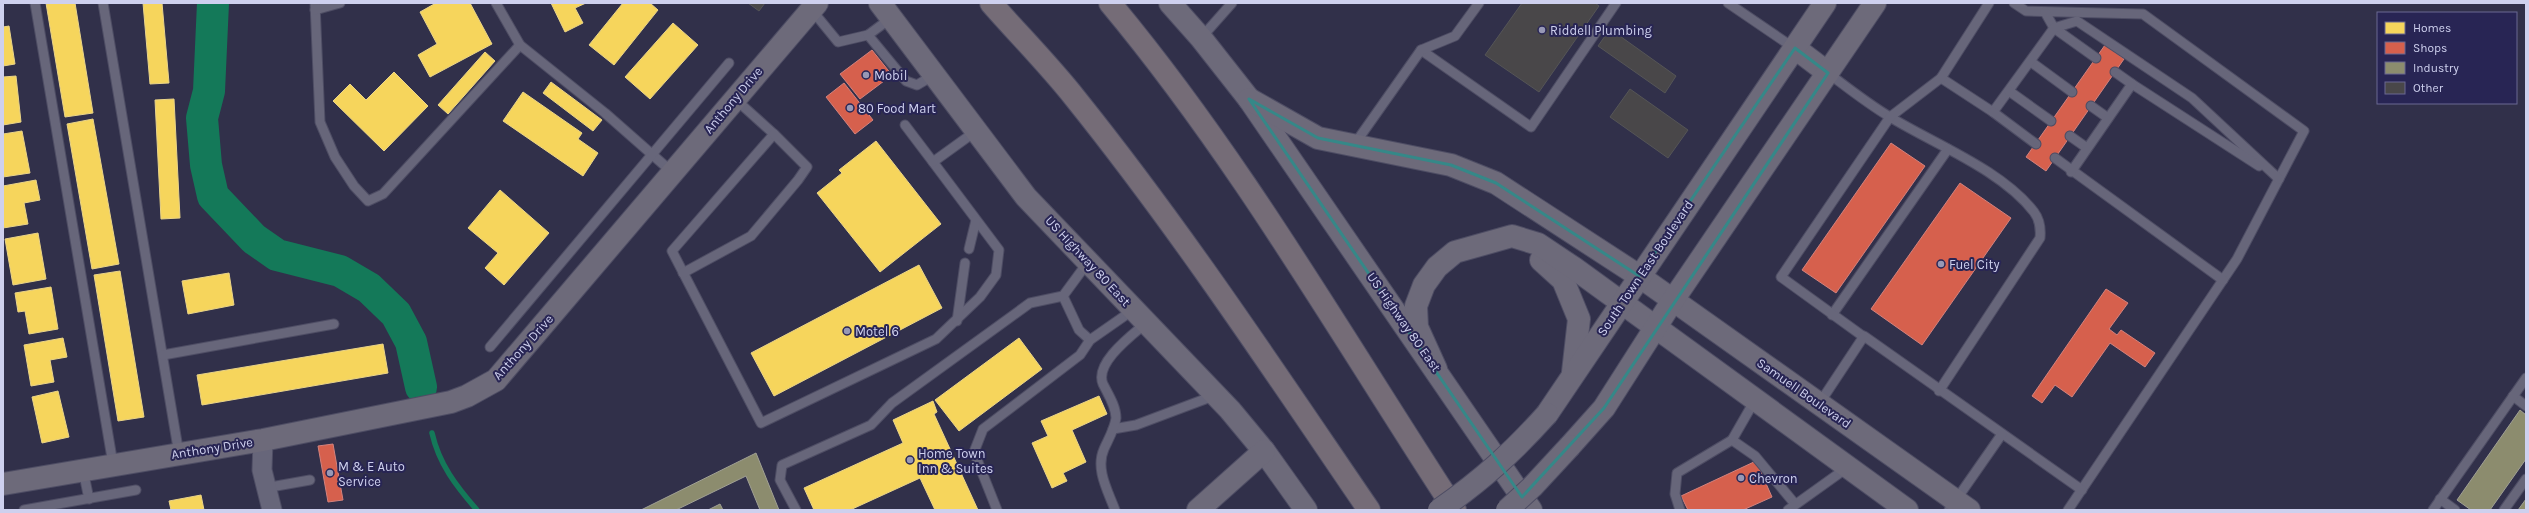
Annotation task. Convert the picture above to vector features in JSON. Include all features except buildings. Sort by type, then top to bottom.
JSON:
[{"type":"highway","points":[[991,3],[1074,97],[1136,177],[1227,303],[1369,510]]},
{"type":"highway","points":[[1110,3],[1157,60],[1212,136],[1455,510]]},
{"type":"main road","name":"US Highway 80 East","points":[[1170,3],[1201,38],[1249,99],[1436,369],[1531,510]]},
{"type":"main road","name":"South Town East Boulevard","points":[[1439,510],[1469,489],[1512,453],[1547,414],[1825,3]]},
{"type":"main road","points":[[1507,510],[1532,487],[1604,408],[1673,300],[1876,3]]},
{"type":"main road","name":"Anthony Drive","points":[[3,484],[83,469],[263,440],[451,402],[467,396],[496,380],[734,98],[814,6]]},
{"type":"main road","name":"US Highway 80 East","points":[[886,10],[1026,197],[1216,395],[1264,452],[1306,510]]},
{"type":"main road","points":[[1794,48],[1828,73]]},
{"type":"main road","name":"Samuell Boulevard","points":[[1249,99],[1318,138],[1452,164],[1496,183],[1639,276],[1819,404],[1958,507]]},
{"type":"main road","points":[[1436,369],[1417,327],[1416,306],[1424,285],[1437,267],[1455,252],[1512,236],[1538,244],[1907,510]]},
{"type":"main road","points":[[1491,242],[1534,255],[1563,280],[1579,319],[1572,377]]},
{"type":"main road","points":[[1198,510],[1264,452]]},
{"type":"street","points":[[263,440],[262,470],[265,488],[272,510]]},
{"type":"lane","points":[[35,3],[113,464]]},
{"type":"lane","points":[[103,3],[179,454]]},
{"type":"lane","points":[[340,3],[315,7],[320,122],[335,157],[354,186],[368,201],[383,194],[520,45]]},
{"type":"lane","points":[[496,3],[520,45],[605,113],[672,172]]},
{"type":"lane","points":[[1201,38],[1232,3]]},
{"type":"lane","points":[[1354,145],[1421,50],[1455,36],[1479,3]]},
{"type":"lane","points":[[1421,50],[1531,127],[1616,3]]},
{"type":"lane","points":[[1728,3],[1794,48]]},
{"type":"lane","points":[[1989,3],[1941,78],[1890,117],[1780,277],[1939,391],[2082,490]]},
{"type":"lane","points":[[2014,3],[2026,11],[2143,14],[2304,131],[2237,259],[2068,510]]},
{"type":"lane","points":[[814,6],[838,42],[868,35],[886,10]]},
{"type":"lane","points":[[2045,12],[2054,28],[2096,58]]},
{"type":"lane","points":[[1993,112],[2031,62],[2054,28],[2077,21],[2192,98],[2279,179]]},
{"type":"lane","points":[[868,35],[906,81],[916,85],[936,75]]},
{"type":"lane","points":[[2031,62],[2072,92]]},
{"type":"lane","points":[[490,347],[729,63]]},
{"type":"lane","points":[[2116,72],[2132,84],[2279,179]]},
{"type":"lane","points":[[1828,73],[1890,117],[1978,167],[2022,199],[2035,213],[2041,226],[2040,238],[1939,391]]},
{"type":"lane","points":[[1941,78],[1993,112],[2036,144]]},
{"type":"lane","points":[[2071,172],[2132,84]]},
{"type":"lane","points":[[2009,92],[2051,121]]},
{"type":"lane","points":[[683,273],[751,236],[798,180],[807,167],[774,134],[734,98]]},
{"type":"lane","points":[[2092,106],[2108,118]]},
{"type":"lane","points":[[774,134],[672,251],[762,423],[936,339],[957,322],[980,298],[996,275],[999,250],[905,125]]},
{"type":"lane","points":[[933,162],[977,130]]},
{"type":"lane","points":[[2070,136],[2088,148]]},
{"type":"lane","points":[[1832,315],[1948,149]]},
{"type":"lane","points":[[2055,158],[2071,172],[2223,280]]},
{"type":"lane","points":[[969,249],[976,220]]},
{"type":"lane","points":[[796,510],[780,480],[782,465],[871,425],[892,403],[1030,303],[1063,296],[1089,261]]},
{"type":"lane","points":[[957,322],[966,263]]},
{"type":"lane","points":[[1063,296],[1079,330],[1090,340]]},
{"type":"lane","points":[[998,510],[974,452],[983,429],[1080,354],[1090,340],[1140,316]]},
{"type":"lane","points":[[1115,510],[1100,467],[1103,452],[1116,418],[1114,408],[1102,380],[1104,365],[1140,316]]},
{"type":"lane","points":[[163,356],[334,324]]},
{"type":"lane","points":[[1819,404],[1864,337]]},
{"type":"lane","points":[[2433,510],[2526,378]]},
{"type":"lane","points":[[1113,429],[1136,426],[1216,395]]},
{"type":"lane","points":[[2513,396],[2526,406]]},
{"type":"lane","points":[[1680,510],[1675,494],[1677,473],[1732,440],[1754,400]]},
{"type":"lane","points":[[1958,507],[2002,434]]},
{"type":"lane","points":[[1732,440],[1755,456],[1796,504]]},
{"type":"lane","points":[[1788,510],[1848,467]]},
{"type":"lane","points":[[83,469],[89,498]]},
{"type":"lane","points":[[2504,510],[2526,479]]},
{"type":"lane","points":[[265,488],[310,480]]},
{"type":"lane","points":[[24,510],[136,490]]},
{"type":"lane","points":[[2440,499],[2456,510]]},
{"type":"highlighted area","points":[[1795,48],[1828,73],[1604,408],[1522,497],[1249,99],[1318,138],[1451,165],[1496,183],[1639,276]]},
{"type":"waterway","points":[[213,3],[209,91],[202,118],[206,165],[213,196],[254,239],[277,255],[340,271],[369,288],[396,314],[411,342],[421,387]]},
{"type":"waterway","points":[[432,433],[439,455],[449,474],[477,510]]},
{"type":"place","name":"Riddell Plumbing","points":[[1542,30]]},
{"type":"place","name":"Mobil","points":[[866,75]]},
{"type":"place","name":"80 Food Mart","points":[[850,108]]},
{"type":"place","name":"Fuel City","points":[[1941,264]]},
{"type":"place","name":"Motel 6","points":[[847,331]]},
{"type":"place","name":"Home Town Inn & Suites","points":[[910,460]]},
{"type":"place","name":"M & E Auto Service","points":[[330,473]]},
{"type":"place","name":"Chevron","points":[[1741,478]]}]
